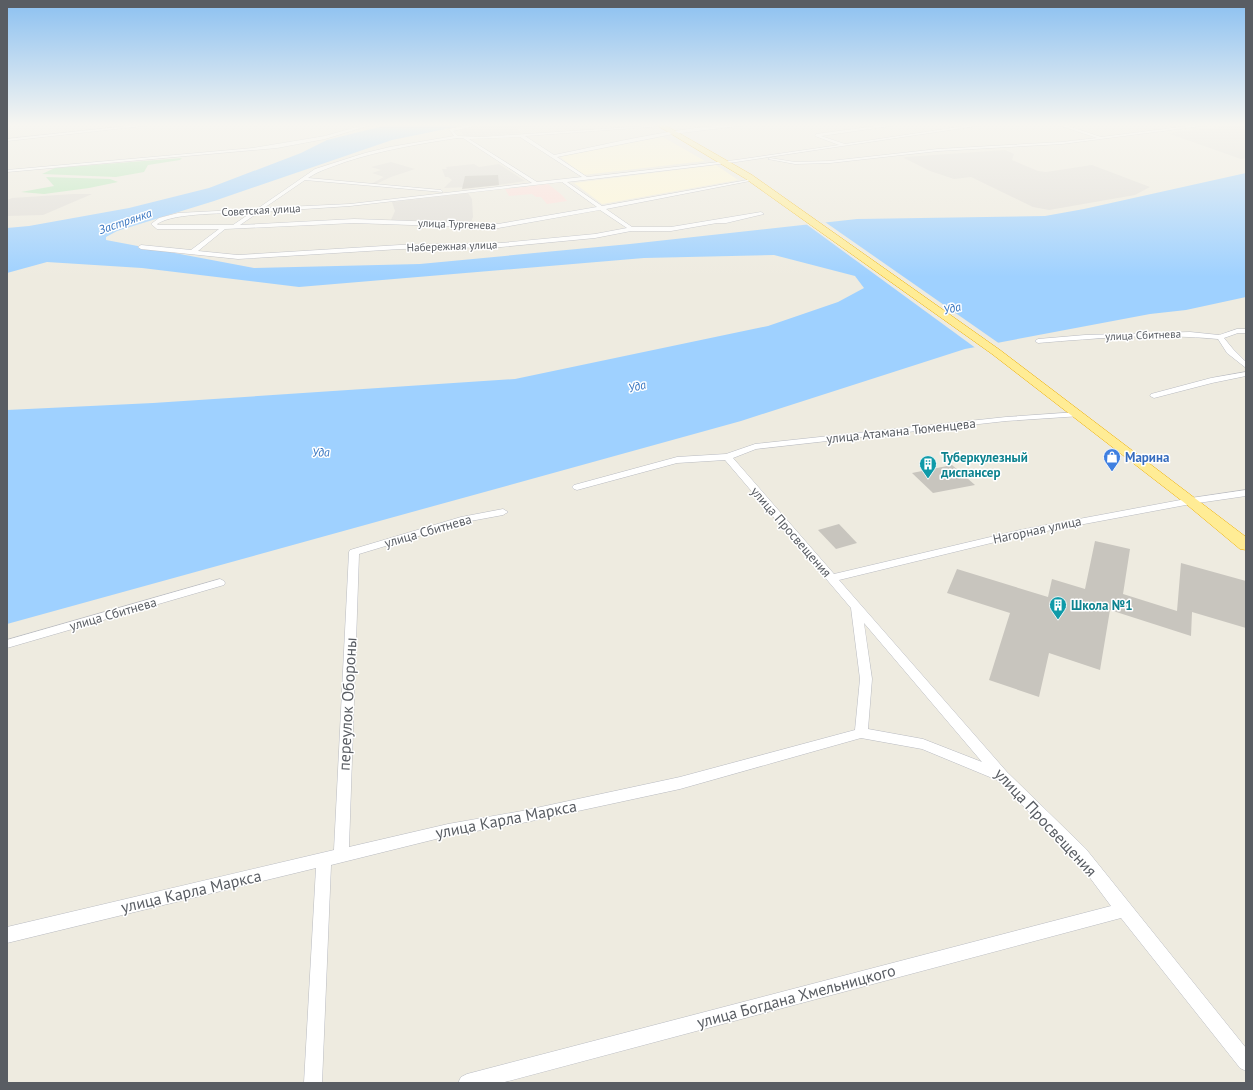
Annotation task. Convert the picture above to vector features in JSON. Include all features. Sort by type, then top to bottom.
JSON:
[{"type":"highway","points":[[745,175],[996,352],[1191,501],[1246,545]]},
{"type":"street","points":[[235,227],[311,175]]},
{"type":"street","points":[[522,175],[535,183]]},
{"type":"street","name":"Советская улица","points":[[157,227],[154,224],[161,219],[178,215],[350,205],[605,175]]},
{"type":"street","points":[[305,179],[458,192]]},
{"type":"street","points":[[562,180],[631,229]]},
{"type":"street","name":"улица Тургенева","points":[[157,227],[235,227],[354,221],[498,226],[753,180]]},
{"type":"street","name":"Набережная улица","points":[[141,247],[238,257],[400,247],[500,245],[595,236],[631,229],[671,229],[761,214]]},
{"type":"street","points":[[193,252],[224,227]]},
{"type":"street","name":"улица Сбитнева","points":[[1038,341],[1085,337],[1190,334],[1220,337],[1237,331],[1246,331]]},
{"type":"street","points":[[1220,337],[1230,350],[1246,366]]},
{"type":"street","points":[[1154,396],[1205,381],[1246,374]]},
{"type":"street","name":"улица Атамана Тюменцева","points":[[727,457],[755,447],[1006,419],[1078,414]]},
{"type":"street","points":[[576,487],[676,460],[727,457]]},
{"type":"street","name":"улица Просвещения","points":[[727,457],[1002,776],[1081,854],[1246,1062]]},
{"type":"street","name":"Нагорная улица","points":[[831,578],[1020,532],[1191,501],[1246,493]]},
{"type":"street","name":"улица Сбитнева","points":[[354,552],[464,519],[503,512]]},
{"type":"street","name":"переулок Обороны","points":[[341,855],[354,552]]},
{"type":"street","name":"улица Сбитнева","points":[[7,644],[220,583]]},
{"type":"street","points":[[856,606],[866,679],[861,733]]},
{"type":"street","name":"улица Карла Маркса","points":[[7,935],[448,830],[522,817],[680,783],[861,733],[923,744],[1002,776]]},
{"type":"street","points":[[313,1083],[324,859]]},
{"type":"street","name":"улица Богдана Хмельницкого","points":[[468,1083],[1124,910]]},
{"type":"shaded area","points":[[378,175],[397,175],[376,184],[371,184],[384,177]]},
{"type":"shaded area","points":[[444,175],[516,175],[525,181],[493,186],[444,188],[452,180],[445,177]]},
{"type":"shaded area","points":[[638,175],[730,175],[738,180],[602,204],[574,183]]},
{"type":"shaded area","points":[[942,175],[1118,175],[1150,187],[1135,195],[1049,210],[1033,207],[971,177],[954,179]]},
{"type":"shaded area","points":[[548,184],[567,201],[547,204],[541,197],[536,197],[532,194],[509,196],[505,189]]},
{"type":"shaded area","points":[[468,193],[472,199],[473,217],[471,222],[391,220],[395,211],[392,202]]},
{"type":"shaded area","points":[[92,194],[43,215],[7,216],[7,200],[12,198]]},
{"type":"green space","points":[[63,175],[128,175],[116,177]]},
{"type":"green space","points":[[46,177],[110,179],[118,182],[89,188],[44,194],[21,192],[54,186]]},
{"type":"water","points":[[244,175],[290,175],[214,201],[117,231],[106,237],[106,240],[254,268],[420,264],[630,244],[857,219],[1045,216],[1084,209],[1238,175],[1246,175],[1246,297],[1186,310],[1150,314],[965,349],[741,421],[7,624],[7,410],[153,403],[515,379],[768,326],[838,302],[864,288],[855,276],[774,255],[644,258],[299,287],[142,268],[47,262],[7,273],[7,228],[29,226],[129,208],[209,188]]},
{"type":"pier","points":[[825,222],[1000,344],[977,349],[806,224]]},
{"type":"building","points":[[498,175],[499,185],[462,189],[465,176]]},
{"type":"building","name":"Туберкулезный диспансер","points":[[952,465],[975,485],[933,493],[912,473]]},
{"type":"building","points":[[839,524],[857,543],[836,549],[818,530]]},
{"type":"building","name":"Школа №1","points":[[1095,541],[1130,549],[1123,594],[1177,611],[1181,563],[1246,581],[1246,628],[1192,612],[1191,636],[1110,610],[1100,670],[1049,653],[1039,697],[989,680],[1010,613],[947,593],[957,569],[1048,597],[1052,579],[1085,589]]},
{"type":"place","name":"Марина","points":[[1112,472]]},
{"type":"place","name":"Туберкулезный диспансер","points":[[928,479]]},
{"type":"place","name":"Школа №1","points":[[1058,620]]},
{"type":"water label","name":"Застрянка","points":[[125,221]]},
{"type":"water label","name":"Уда","points":[[952,308]]},
{"type":"water label","name":"Уда","points":[[637,386]]},
{"type":"water label","name":"Уда","points":[[321,452]]}]
